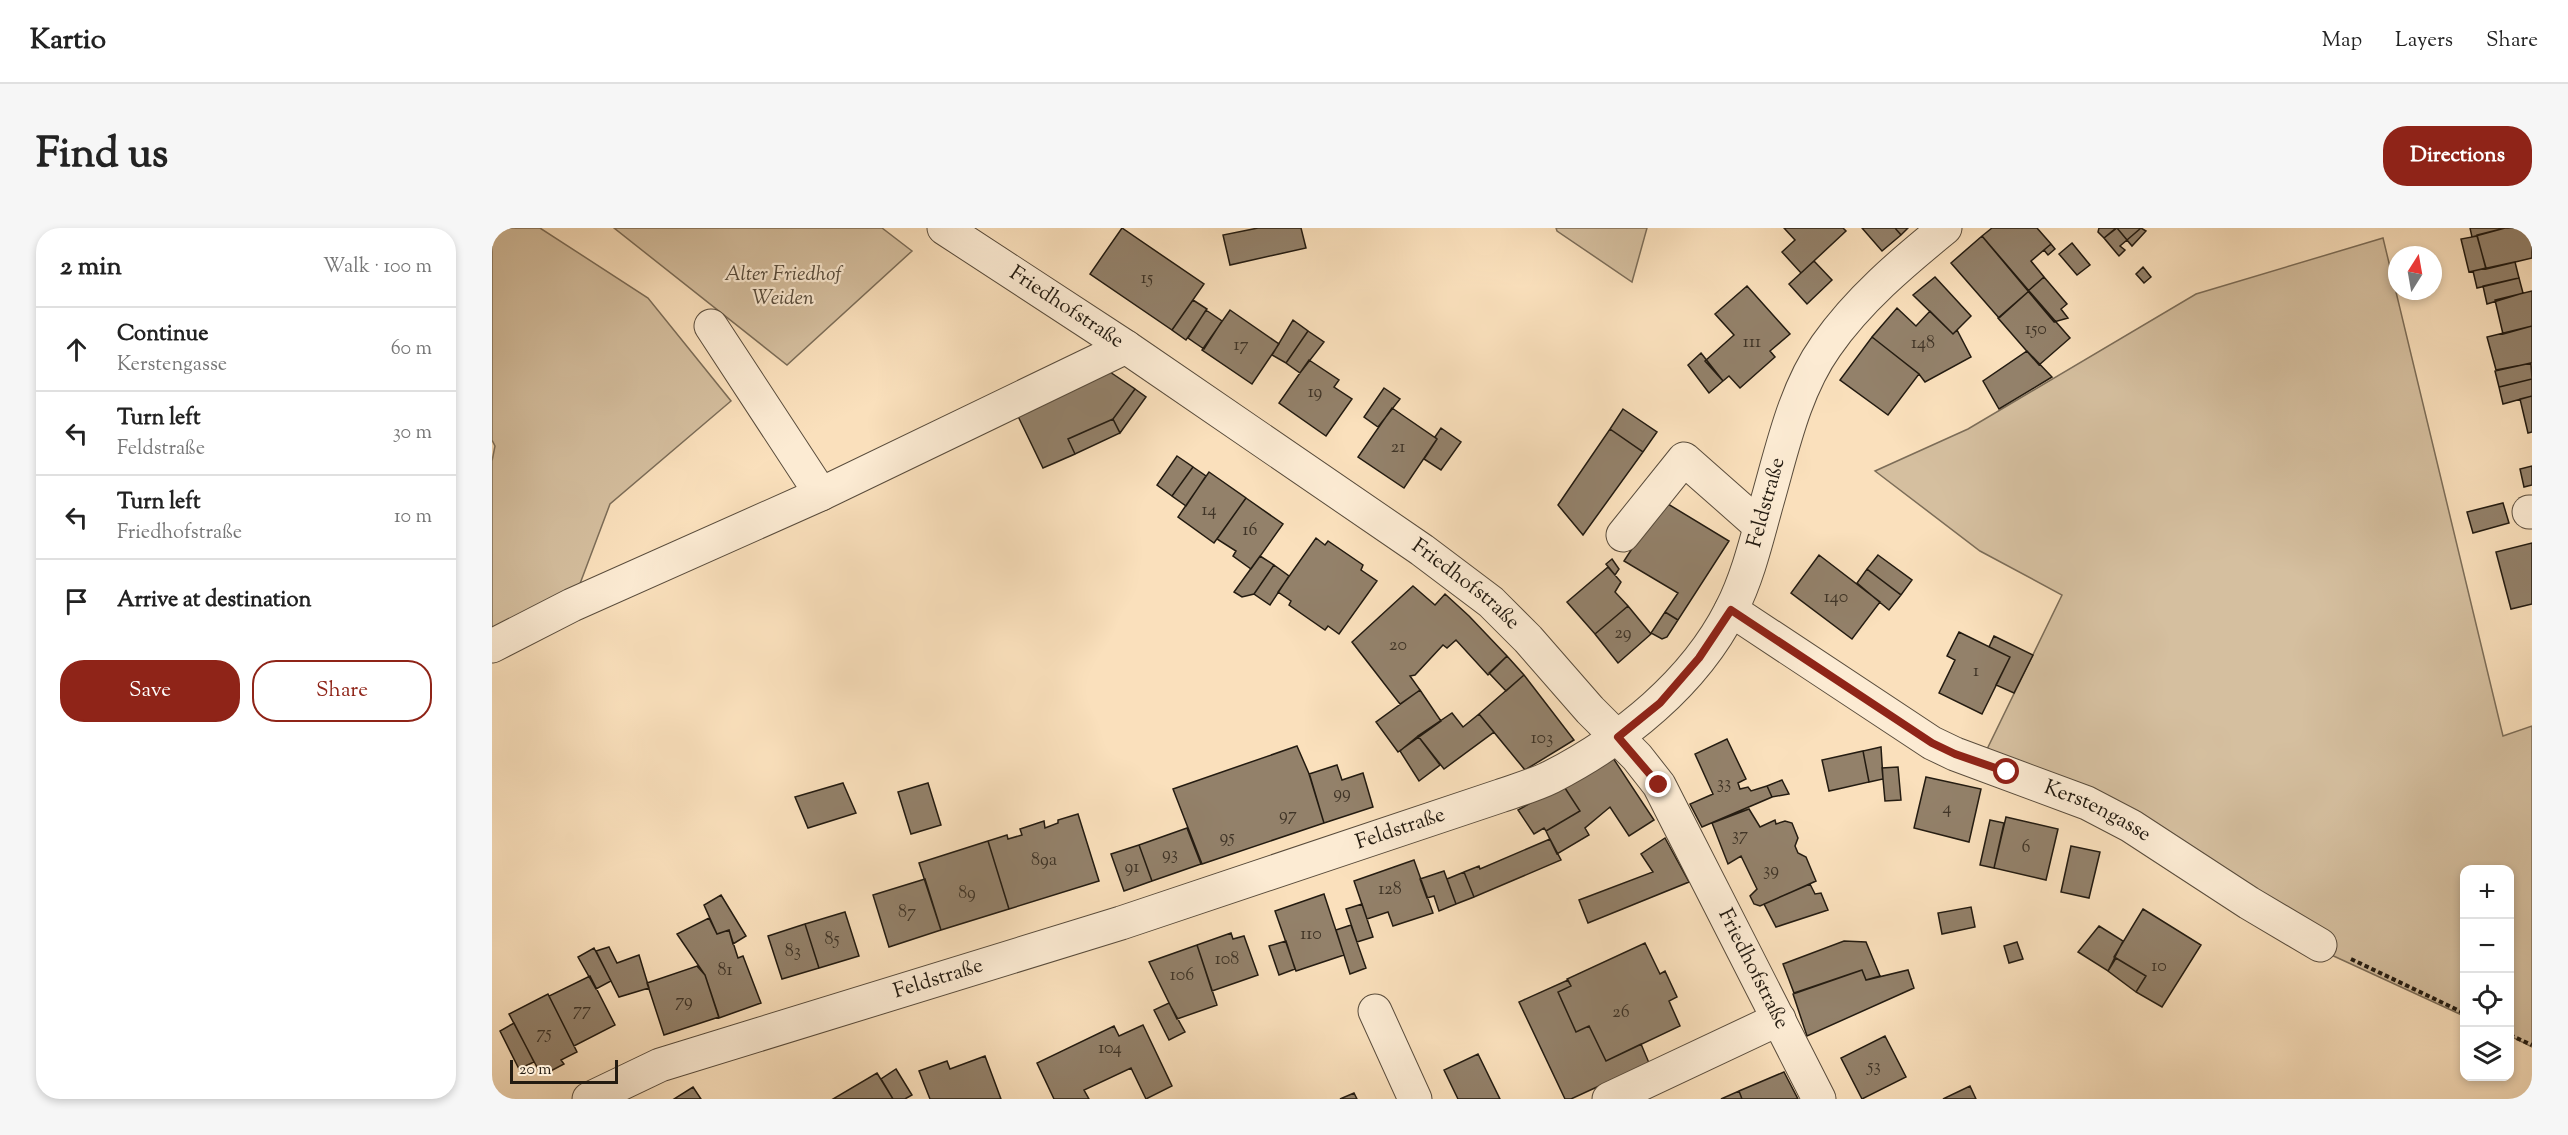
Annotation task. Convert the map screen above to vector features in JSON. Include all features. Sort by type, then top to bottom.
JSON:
[{"type":"street","name":"Friedhofstraße","points":[[944,228],[1126,347],[1422,550],[1491,602],[1528,639],[1590,710],[1618,737],[1659,785],[1819,1099]]},
{"type":"street","name":"Feldstraße","points":[[589,1099],[660,1065],[1121,923],[1500,796],[1550,778],[1618,737],[1660,703],[1699,658],[1731,610],[1803,388],[1825,346],[1863,300],[1901,264],[1945,228]]},
{"type":"street","points":[[711,326],[821,494]]},
{"type":"street","points":[[492,646],[572,605],[821,494],[1126,347]]},
{"type":"street","points":[[1623,535],[1684,459],[1760,526]]},
{"type":"street","name":"Kerstengasse","points":[[1731,610],[1932,743],[1955,754],[2087,802],[2131,826],[2249,903],[2320,945]]},
{"type":"street","points":[[1375,1011],[1415,1099]]},
{"type":"street","points":[[1609,1099],[1779,1019]]},
{"type":"path","points":[[2320,945],[2460,1011]]},
{"type":"path","points":[[2514,1037],[2532,1045]]},
{"type":"green space","points":[[540,228],[648,298],[731,401],[610,504],[572,605],[492,636],[492,461],[495,446],[492,440],[492,230]]},
{"type":"green space","name":"Alter Friedhof Weiden","points":[[614,228],[882,228],[912,251],[787,365]]},
{"type":"green space","points":[[1556,228],[1647,228],[1632,282],[1557,231]]},
{"type":"green space","points":[[2383,238],[2388,259],[2388,300],[2398,300],[2503,736],[2532,726],[2532,1047],[2514,1038],[2514,865],[2460,865],[2460,1014],[2240,913],[2099,824],[1973,778],[2062,595],[1980,551],[1875,471],[1968,429],[2196,294]]},
{"type":"building","points":[[1122,228],[1204,284],[1172,330],[1090,274]]},
{"type":"building","points":[[1258,228],[1301,228],[1306,248],[1230,265],[1223,235]]},
{"type":"building","points":[[1784,228],[1843,228],[1846,231],[1801,273],[1782,252],[1795,240]]},
{"type":"building","points":[[1862,228],[1895,228],[1901,235],[1882,251]]},
{"type":"building","points":[[1895,228],[1908,228],[1901,235]]},
{"type":"building","points":[[1992,228],[2037,228],[2051,244],[2031,261],[2044,277],[2028,291],[1982,236]]},
{"type":"building","points":[[2099,228],[2116,228],[2104,238],[2098,232]]},
{"type":"building","points":[[2117,228],[2141,228],[2127,240]]},
{"type":"building","points":[[2117,228],[2127,240],[2120,246],[2125,250],[2119,256],[2104,238]]},
{"type":"building","points":[[2141,228],[2146,231],[2132,246],[2127,240]]},
{"type":"building","points":[[2470,228],[2505,228],[2472,237]]},
{"type":"building","points":[[2505,228],[2532,228],[2532,258],[2486,269],[2477,235]]},
{"type":"building","points":[[1982,236],[2029,291],[1999,318],[1951,263]]},
{"type":"building","points":[[2477,236],[2486,268],[2469,272],[2461,239]]},
{"type":"building","points":[[2072,243],[2090,265],[2077,275],[2059,254]]},
{"type":"building","points":[[2051,244],[2055,249],[2048,255],[2044,250]]},
{"type":"building","points":[[1814,261],[1832,280],[1807,304],[1789,284]]},
{"type":"building","points":[[2515,262],[2519,278],[2477,288],[2473,271]]},
{"type":"building","points":[[2143,267],[2151,277],[2144,283],[2136,274]]},
{"type":"building","points":[[1935,277],[1971,316],[1953,334],[1913,295]]},
{"type":"building","points":[[2044,277],[2067,304],[2061,309],[2068,318],[2054,322],[2028,291]]},
{"type":"building","points":[[2519,278],[2523,293],[2487,304],[2483,286]]},
{"type":"building","points":[[1747,286],[1790,334],[1770,351],[1775,357],[1740,388],[1729,376],[1723,381],[1705,361],[1734,335],[1715,314]]},
{"type":"building","points":[[2029,291],[2070,338],[2039,365],[1998,318]]},
{"type":"building","points":[[2532,291],[2532,326],[2503,334],[2495,300]]},
{"type":"building","points":[[1193,300],[1207,309],[1186,340],[1172,330]]},
{"type":"building","points":[[1897,308],[1916,326],[1930,311],[1953,334],[1957,330],[1971,357],[1925,382],[1919,374],[1872,337]]},
{"type":"building","points":[[1206,310],[1222,321],[1204,349],[1188,338]]},
{"type":"building","points":[[1230,310],[1279,344],[1252,384],[1202,350]]},
{"type":"building","points":[[1293,320],[1308,331],[1286,363],[1272,355]]},
{"type":"building","points":[[2532,326],[2532,363],[2496,370],[2487,337]]},
{"type":"building","points":[[1308,331],[1324,342],[1300,373],[1286,363]]},
{"type":"building","points":[[1872,337],[1919,374],[1888,415],[1840,380]]},
{"type":"building","points":[[2027,351],[2052,377],[1999,409],[1983,381]]},
{"type":"building","points":[[1701,353],[1723,381],[1709,393],[1688,365]]},
{"type":"building","points":[[1309,360],[1339,380],[1334,387],[1352,399],[1326,436],[1279,403]]},
{"type":"building","points":[[2531,363],[2532,379],[2499,387],[2495,371]]},
{"type":"building","points":[[1104,368],[1135,389],[1113,419],[1068,439],[1075,454],[1043,468],[1014,408]]},
{"type":"building","points":[[2532,379],[2532,396],[2503,404],[2499,387]]},
{"type":"building","points":[[1384,388],[1400,399],[1378,427],[1364,417]]},
{"type":"building","points":[[1135,389],[1146,397],[1120,433],[1113,419]]},
{"type":"building","points":[[2532,396],[2532,432],[2528,433],[2520,399]]},
{"type":"building","points":[[1392,408],[1437,439],[1404,488],[1358,457]]},
{"type":"building","points":[[1623,409],[1657,432],[1643,452],[1610,429]]},
{"type":"building","points":[[1113,419],[1120,433],[1075,454],[1068,439]]},
{"type":"building","points":[[1441,428],[1461,442],[1441,470],[1424,459]]},
{"type":"building","points":[[1610,429],[1643,452],[1583,535],[1558,505]]},
{"type":"building","points":[[1177,456],[1193,467],[1172,496],[1157,485]]},
{"type":"building","points":[[2532,466],[2532,485],[2524,487],[2520,469]]},
{"type":"building","points":[[1193,467],[1206,476],[1186,506],[1172,496]]},
{"type":"building","points":[[1209,472],[1246,498],[1214,543],[1178,517]]},
{"type":"building","points":[[1246,498],[1283,524],[1251,569],[1233,556],[1236,551],[1217,539]]},
{"type":"building","points":[[1663,501],[1729,541],[1678,620],[1665,612],[1678,593],[1624,561]]},
{"type":"building","points":[[2503,503],[2509,523],[2473,533],[2467,512]]},
{"type":"building","points":[[1316,538],[1325,545],[1328,541],[1363,565],[1361,570],[1377,581],[1339,634],[1328,626],[1325,630],[1289,605],[1291,601],[1278,592]]},
{"type":"building","points":[[2532,543],[2532,604],[2511,609],[2496,552]]},
{"type":"building","points":[[1819,555],[1880,602],[1852,639],[1791,593]]},
{"type":"building","points":[[1878,555],[1912,580],[1901,595],[1867,569]]},
{"type":"building","points":[[1260,556],[1274,565],[1254,594],[1242,597],[1234,592]]},
{"type":"building","points":[[1612,559],[1619,569],[1615,575],[1606,564]]},
{"type":"building","points":[[1274,565],[1289,576],[1270,605],[1254,594]]},
{"type":"building","points":[[1608,567],[1621,582],[1615,592],[1628,606],[1595,634],[1567,602]]},
{"type":"building","points":[[1867,569],[1901,595],[1889,610],[1857,583]]},
{"type":"building","points":[[1413,586],[1435,605],[1445,594],[1507,656],[1488,675],[1456,640],[1447,648],[1443,645],[1415,675],[1410,676],[1420,690],[1400,704],[1352,642]]},
{"type":"building","points":[[1628,606],[1651,634],[1618,663],[1595,634]]},
{"type":"building","points":[[1665,612],[1678,620],[1667,637],[1662,639],[1651,633]]},
{"type":"building","points":[[1959,632],[2010,657],[1982,714],[1939,693],[1955,660],[1947,656]]},
{"type":"building","points":[[1994,636],[2033,655],[2014,693],[1996,685],[2010,657],[1989,647]]},
{"type":"building","points":[[1507,656],[1524,675],[1506,691],[1489,673]]},
{"type":"building","points":[[1524,675],[1574,740],[1525,770],[1479,714]]},
{"type":"building","points":[[1420,690],[1441,721],[1398,752],[1376,722]]},
{"type":"building","points":[[1452,713],[1463,727],[1479,714],[1494,732],[1444,769],[1418,736]]},
{"type":"building","points":[[1418,736],[1440,765],[1419,781],[1400,751]]},
{"type":"building","points":[[1727,739],[1746,779],[1738,783],[1740,789],[1748,787],[1751,791],[1767,786],[1772,797],[1702,827],[1690,804],[1713,794],[1695,754]]},
{"type":"building","points":[[1297,746],[1310,776],[1324,823],[1202,864],[1173,789]]},
{"type":"building","points":[[1881,747],[1883,779],[1869,782],[1863,751]]},
{"type":"building","points":[[1863,751],[1869,782],[1829,791],[1822,760]]},
{"type":"building","points":[[1613,758],[1654,820],[1629,836],[1610,807],[1585,828],[1589,835],[1557,854],[1546,831],[1580,811],[1563,785]]},
{"type":"building","points":[[1337,765],[1342,780],[1363,773],[1373,807],[1324,823],[1309,774]]},
{"type":"building","points":[[1898,767],[1901,800],[1885,801],[1882,768]]},
{"type":"building","points":[[1926,777],[1981,789],[1969,842],[1914,828]]},
{"type":"building","points":[[1782,780],[1789,794],[1772,797],[1767,786]]},
{"type":"building","points":[[843,783],[856,813],[808,828],[795,797]]},
{"type":"building","points":[[928,783],[941,825],[911,834],[898,792]]},
{"type":"building","points":[[1563,785],[1580,811],[1546,831],[1544,828],[1534,834],[1518,810]]},
{"type":"building","points":[[1749,809],[1760,827],[1775,820],[1776,824],[1785,821],[1792,823],[1798,838],[1795,846],[1798,853],[1806,857],[1816,881],[1760,906],[1754,904],[1750,896],[1757,889],[1741,856],[1728,864],[1712,823]]},
{"type":"building","points":[[1078,814],[1099,881],[1009,909],[988,841],[1007,835],[1008,839],[1022,835],[1020,829],[1044,821],[1045,828],[1058,823],[1058,820]]},
{"type":"building","points":[[2006,817],[2058,829],[2046,880],[1994,868]]},
{"type":"building","points":[[1990,820],[2004,823],[1994,868],[1980,865]]},
{"type":"building","points":[[1187,828],[1201,864],[1152,881],[1139,845]]},
{"type":"building","points":[[1665,838],[1689,882],[1588,923],[1579,900],[1653,872],[1641,854]]},
{"type":"building","points":[[1550,839],[1561,860],[1474,897],[1464,872],[1479,866],[1480,869]]},
{"type":"building","points":[[988,841],[1009,909],[941,930],[919,863]]},
{"type":"building","points":[[1139,845],[1152,881],[1124,891],[1111,854]]},
{"type":"building","points":[[2071,846],[2100,852],[2089,898],[2061,892]]},
{"type":"building","points":[[1414,860],[1433,913],[1393,926],[1388,912],[1367,919],[1354,881]]},
{"type":"building","points":[[1444,871],[1456,904],[1439,911],[1434,896],[1427,898],[1420,879]]},
{"type":"building","points":[[1464,872],[1474,897],[1456,904],[1447,879]]},
{"type":"building","points":[[925,879],[941,930],[889,947],[873,895]]},
{"type":"building","points":[[1810,884],[1815,894],[1821,893],[1828,910],[1776,927],[1764,904]]},
{"type":"building","points":[[1324,894],[1344,955],[1296,971],[1275,911]]},
{"type":"building","points":[[721,895],[746,936],[733,944],[729,930],[717,934],[704,905]]},
{"type":"building","points":[[1362,904],[1373,937],[1357,942],[1346,909]]},
{"type":"building","points":[[1971,907],[1975,927],[1942,934],[1938,913]]},
{"type":"building","points":[[2143,909],[2201,945],[2162,1007],[2136,992],[2146,976],[2114,957]]},
{"type":"building","points":[[845,912],[859,956],[819,968],[805,924]]},
{"type":"building","points":[[709,918],[717,934],[729,930],[738,958],[743,956],[761,1003],[719,1018],[705,975],[677,934]]},
{"type":"building","points":[[805,924],[819,968],[782,979],[768,936]]},
{"type":"building","points":[[1351,925],[1366,968],[1350,974],[1336,930]]},
{"type":"building","points":[[2099,926],[2123,941],[2108,971],[2078,952]]},
{"type":"building","points":[[1231,933],[1233,939],[1244,936],[1258,975],[1212,991],[1197,945]]},
{"type":"building","points":[[1286,941],[1295,969],[1279,975],[1269,946]]},
{"type":"building","points":[[1844,941],[1866,942],[1880,976],[1866,980],[1862,970],[1794,993],[1783,964]]},
{"type":"building","points":[[2017,942],[2023,959],[2009,963],[2004,946]]},
{"type":"building","points":[[1645,943],[1660,974],[1665,971],[1677,997],[1669,1001],[1680,1026],[1606,1061],[1589,1026],[1576,1032],[1558,992],[1571,986],[1567,979]]},
{"type":"building","points":[[1197,945],[1217,1005],[1177,1019],[1149,962]]},
{"type":"building","points":[[609,947],[617,963],[639,955],[649,988],[619,997],[596,951]]},
{"type":"building","points":[[594,948],[611,981],[596,989],[578,957]]},
{"type":"building","points":[[2116,958],[2146,976],[2136,992],[2108,971]]},
{"type":"building","points":[[697,966],[705,975],[719,1017],[664,1035],[647,983]]},
{"type":"building","points":[[1862,970],[1866,980],[1908,970],[1914,988],[1807,1036],[1793,994]]},
{"type":"building","points":[[590,976],[615,1025],[574,1046],[549,996]]},
{"type":"building","points":[[1568,980],[1571,986],[1558,992],[1576,1032],[1589,1026],[1606,1061],[1641,1044],[1649,1063],[1571,1099],[1565,1099],[1519,1002]]},
{"type":"building","points":[[548,994],[577,1052],[561,1060],[564,1064],[545,1074],[542,1069],[539,1071],[509,1014]]},
{"type":"building","points":[[1169,1003],[1185,1032],[1169,1040],[1154,1010]]},
{"type":"building","points":[[514,1023],[534,1062],[519,1069],[500,1031]]},
{"type":"building","points":[[1143,1025],[1172,1086],[1146,1099],[1131,1068],[1084,1090],[1089,1099],[1054,1099],[1037,1063],[1114,1026],[1119,1036]]},
{"type":"building","points":[[1885,1036],[1906,1077],[1862,1099],[1841,1058]]},
{"type":"building","points":[[1478,1054],[1500,1099],[1458,1099],[1444,1070]]},
{"type":"building","points":[[985,1056],[1001,1099],[930,1099],[919,1071],[947,1061],[950,1069]]},
{"type":"building","points":[[896,1069],[912,1095],[905,1099],[893,1099],[881,1079]]},
{"type":"building","points":[[1784,1072],[1798,1099],[1742,1099],[1739,1091]]},
{"type":"building","points":[[877,1073],[893,1099],[833,1099]]},
{"type":"building","points":[[1970,1086],[1976,1099],[1943,1099]]},
{"type":"building","points":[[693,1087],[701,1099],[674,1099]]},
{"type":"building","points":[[1739,1091],[1742,1099],[1721,1099]]},
{"type":"building","points":[[1354,1093],[1357,1099],[1340,1099]]},
{"type":"route","points":[[1659,785],[1618,737],[1660,703],[1699,658],[1731,610],[1932,743],[1955,754],[2007,772]]}]
